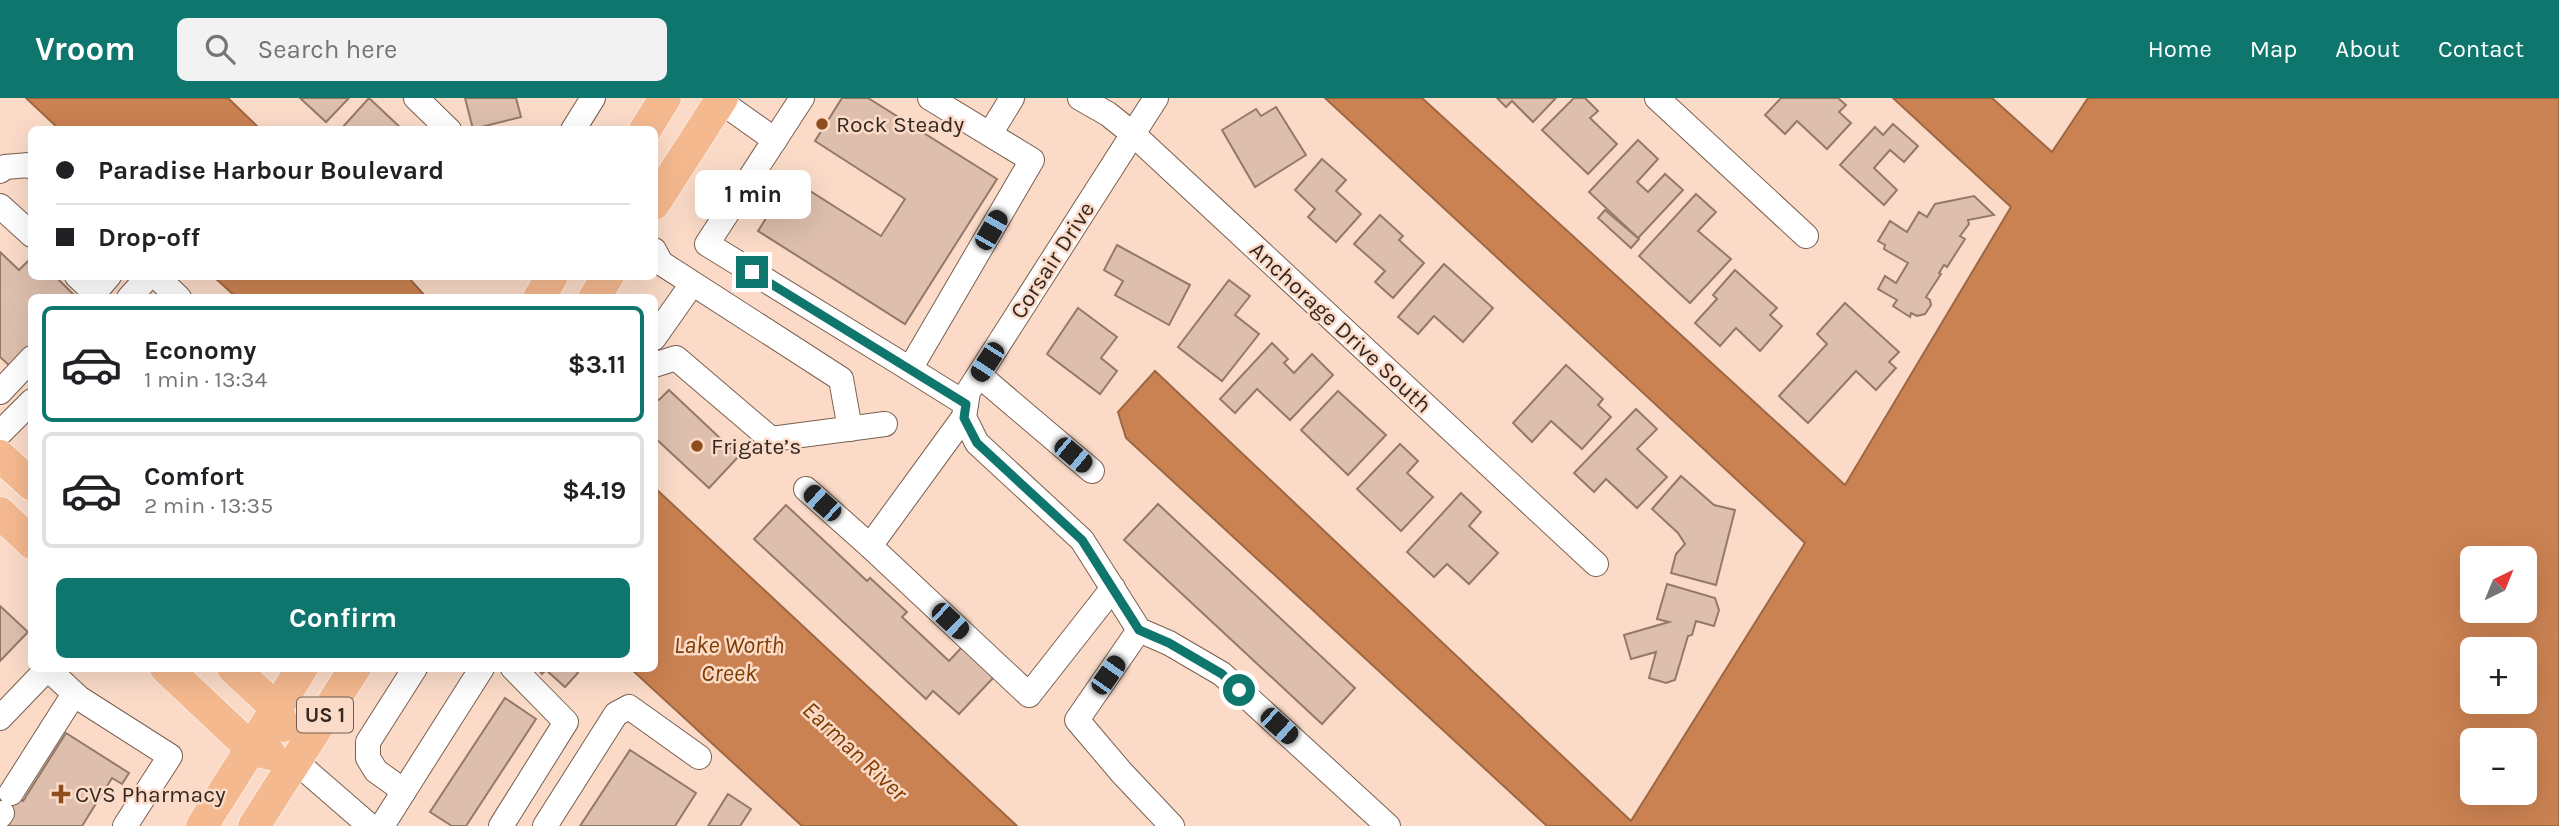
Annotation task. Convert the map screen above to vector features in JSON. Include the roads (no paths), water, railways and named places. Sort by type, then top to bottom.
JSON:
[{"type":"main road","points":[[647,126],[664,98]]},
{"type":"main road","points":[[658,198],[721,100]]},
{"type":"main road","points":[[0,456],[28,481]]},
{"type":"main road","points":[[0,513],[28,538]]},
{"type":"main road","points":[[170,672],[252,749],[295,761]]},
{"type":"main road","points":[[237,672],[277,709],[295,761]]},
{"type":"main road","name":"US 1","points":[[202,826],[300,672]]},
{"type":"main road","name":"US 1","points":[[254,826],[352,672]]},
{"type":"street","points":[[415,98],[445,126]]},
{"type":"street","points":[[576,126],[593,98]]},
{"type":"street","points":[[802,98],[707,244],[910,369],[966,416],[977,443],[1082,540],[1139,630],[1169,643],[1222,674],[1388,826]]},
{"type":"street","points":[[910,369],[1032,160],[930,98]]},
{"type":"street","points":[[990,134],[1012,98]]},
{"type":"street","name":"Corsair Drive","points":[[870,546],[966,416],[968,391],[1156,98]]},
{"type":"street","points":[[1657,98],[1806,236]]},
{"type":"street","points":[[721,100],[775,140]]},
{"type":"street","name":"Anchorage Drive South","points":[[1090,100],[1133,134],[1596,564]]},
{"type":"street","points":[[0,171],[5,167],[28,165]]},
{"type":"street","points":[[0,206],[28,231]]},
{"type":"street","points":[[658,257],[661,263],[692,284],[841,379],[850,429]]},
{"type":"street","points":[[133,294],[145,280]]},
{"type":"street","points":[[160,280],[175,294]]},
{"type":"street","points":[[658,332],[692,284]]},
{"type":"street","points":[[658,364],[676,358],[771,439],[885,424]]},
{"type":"street","points":[[0,392],[28,362]]},
{"type":"street","points":[[979,375],[1092,471]]},
{"type":"street","points":[[0,433],[27,415]]},
{"type":"street","points":[[806,489],[1029,695],[1113,588]]},
{"type":"street","points":[[1139,630],[1077,720],[1172,826]]},
{"type":"street","points":[[0,718],[45,672]]},
{"type":"street","points":[[51,672],[74,694],[170,756],[125,826]]},
{"type":"street","points":[[404,791],[376,771],[368,758],[368,742],[412,672]]},
{"type":"street","points":[[382,826],[479,672]]},
{"type":"street","points":[[501,826],[566,722],[517,672]]},
{"type":"street","points":[[4,807],[74,694]]},
{"type":"street","points":[[545,826],[616,714],[629,707],[699,757]]},
{"type":"street","points":[[295,761],[370,826]]},
{"type":"water","points":[[26,98],[228,98],[257,126],[56,126]]},
{"type":"water","points":[[1325,98],[1422,98],[1845,485],[2011,207],[1893,98],[1992,98],[2052,152],[2088,98],[2559,98],[2559,826],[1547,826],[1126,438],[1118,412],[1155,371],[1631,821],[1805,543]]},
{"type":"water","points":[[217,280],[411,280],[423,294],[233,294]]},
{"type":"water","name":"Lake Worth Creek","points":[[658,491],[1017,826],[802,826],[634,672],[658,672]]},
{"type":"place","name":"Rock Steady","points":[[822,124]]},
{"type":"place","name":"Frigate’s","points":[[697,446]]},
{"type":"place","name":"CVS Pharmacy","points":[[61,794]]},
{"type":"water label","name":"Earman River","points":[[855,751]]}]
